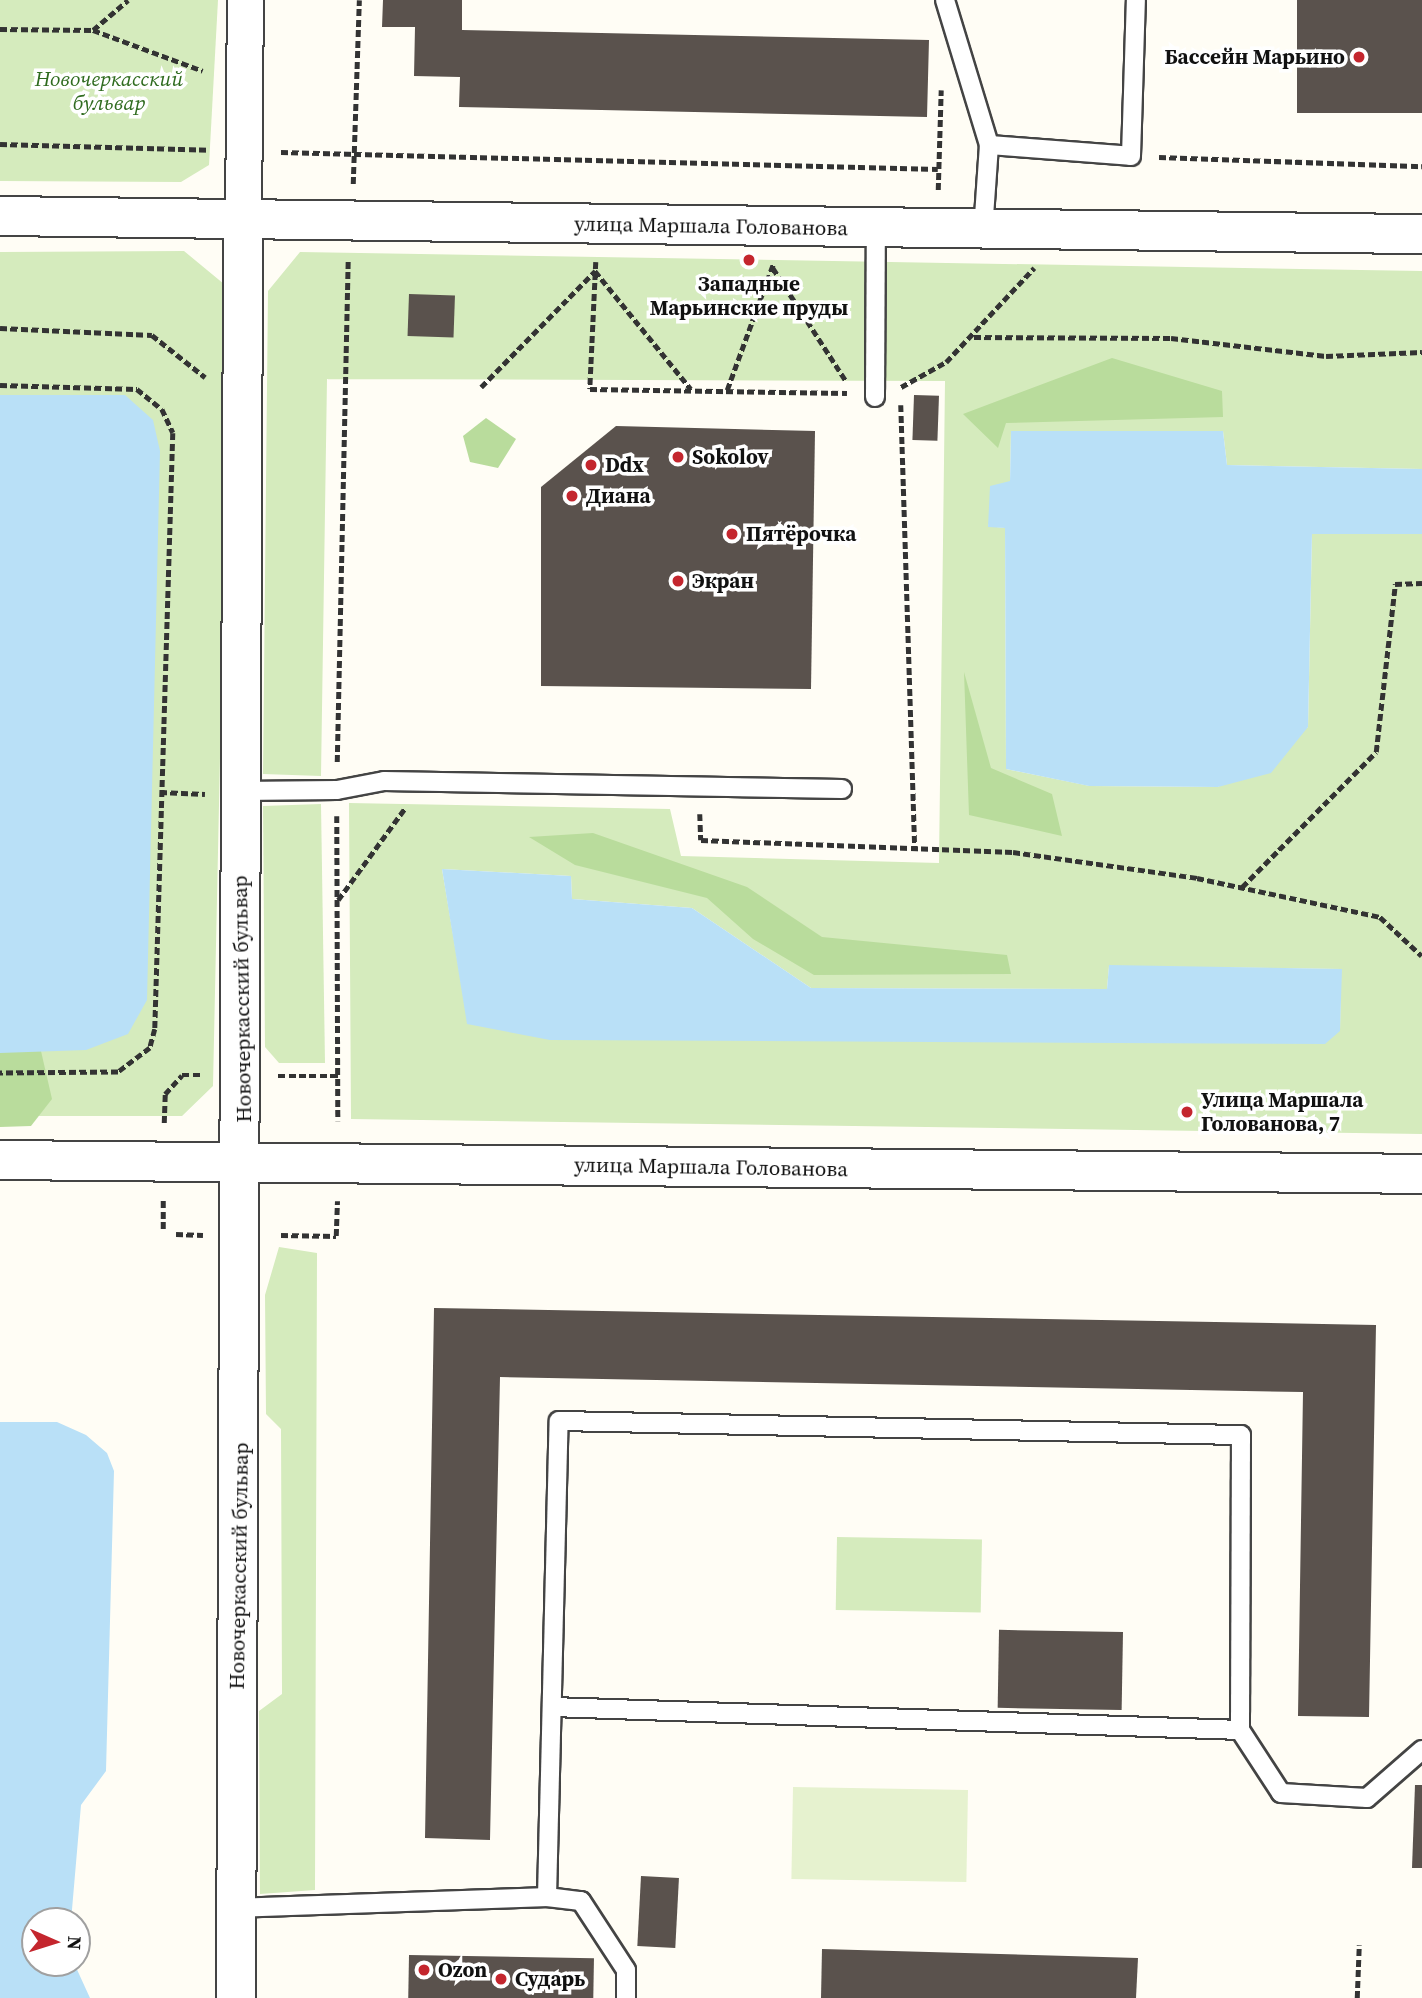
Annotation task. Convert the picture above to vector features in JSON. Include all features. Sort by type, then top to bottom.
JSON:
[{"type":"street","name":"Новочеркасский бульвар","points":[[236,1998],[243,1162],[240,791],[245,0]]},
{"type":"street","name":"улица Маршала Голованова","points":[[0,216],[937,230],[1422,234]]},
{"type":"street","name":"улица Маршала Голованова","points":[[0,1160],[1422,1174]]},
{"type":"lane","points":[[945,0],[989,145],[983,230]]},
{"type":"lane","points":[[989,145],[1131,156],[1136,0]]},
{"type":"lane","points":[[876,229],[876,397]]},
{"type":"lane","points":[[240,791],[424,782],[842,789]]},
{"type":"lane","points":[[547,1896],[559,1421],[1241,1435],[1240,1730],[1281,1793],[1367,1798],[1422,1750]]},
{"type":"lane","points":[[552,1707],[1240,1730]]},
{"type":"lane","points":[[235,1908],[547,1896],[581,1901],[626,1970],[625,1998]]},
{"type":"path","points":[[93,30],[128,0]]},
{"type":"path","points":[[341,538],[348,220],[356,155],[359,0]]},
{"type":"path","points":[[0,29],[93,30],[203,71]]},
{"type":"path","points":[[937,230],[942,78]]},
{"type":"path","points":[[0,144],[938,169]]},
{"type":"path","points":[[1131,156],[1422,166]]},
{"type":"path","points":[[727,390],[787,227]]},
{"type":"path","points":[[915,849],[900,387],[946,362],[973,337],[1037,265],[1024,265]]},
{"type":"path","points":[[595,271],[590,389],[854,393],[772,267]]},
{"type":"path","points":[[595,271],[691,390]]},
{"type":"path","points":[[481,387],[595,271]]},
{"type":"path","points":[[0,328],[152,335],[212,383]]},
{"type":"path","points":[[973,337],[1171,338],[1326,356],[1422,352]]},
{"type":"path","points":[[0,385],[137,390],[162,409],[173,433],[155,1028],[150,1048],[118,1072],[0,1073]]},
{"type":"path","points":[[1242,887],[1376,752],[1395,584],[1422,583]]},
{"type":"path","points":[[337,901],[424,782]]},
{"type":"path","points":[[698,786],[701,840],[1013,852],[1242,887],[1380,917],[1422,956]]},
{"type":"path","points":[[164,1125],[165,1094],[182,1075],[214,1076]]},
{"type":"path","points":[[278,1076],[338,1076],[338,1121]]},
{"type":"path","points":[[163,1197],[163,1229]]},
{"type":"path","points":[[281,1235],[336,1236],[337,1201]]},
{"type":"path","points":[[176,1234],[207,1235]]},
{"type":"path","points":[[1357,1998],[1359,1945]]},
{"type":"green space","name":"Новочеркасский бульвар","points":[[0,0],[218,0],[209,165],[181,182],[0,181]]},
{"type":"green space","points":[[184,251],[230,289],[213,1086],[182,1116],[0,1116],[0,1053],[125,395],[0,395],[0,252]]},
{"type":"green space","points":[[300,252],[1422,271],[1422,469],[1227,465],[1223,431],[1011,431],[1010,482],[988,526],[1005,528],[1006,769],[1090,786],[1218,787],[1308,727],[1312,533],[1422,534],[1422,1134],[351,1119],[349,803],[670,809],[681,856],[939,863],[945,381],[327,379],[321,776],[263,774],[268,291]],"holes":[[[442,869],[571,876],[572,899],[692,908],[811,988],[1107,989],[1109,966],[1341,969],[1340,1031],[468,1024]]]},
{"type":"green space","points":[[1112,358],[1222,391],[1223,417],[1006,423],[998,448],[963,414]]},
{"type":"green space","points":[[486,418],[516,439],[498,468],[470,462],[463,436]]},
{"type":"green space","points":[[964,672],[991,768],[1052,794],[1062,836],[969,815]]},
{"type":"green space","points":[[321,804],[325,1063],[279,1063],[265,1047],[263,806]]},
{"type":"green space","points":[[593,833],[747,887],[822,937],[1007,955],[1011,974],[814,975],[753,939],[707,898],[575,865],[529,837]]},
{"type":"green space","points":[[0,1027],[38,1038],[52,1099],[31,1126],[0,1127]]},
{"type":"green space","points":[[279,1247],[317,1253],[315,1890],[260,1894],[259,1711],[282,1694],[281,1429],[266,1414],[265,1295]]},
{"type":"green space","points":[[837,1537],[982,1540],[981,1613],[836,1610]]},
{"type":"green space","points":[[793,1787],[968,1790],[966,1882],[791,1879]]},
{"type":"water","points":[[0,395],[125,395],[153,420],[160,451],[147,1000],[128,1034],[86,1050],[0,1053]]},
{"type":"water","points":[[1011,431],[1223,431],[1227,465],[1422,469],[1422,534],[1312,534],[1308,727],[1271,773],[1218,787],[1089,786],[1006,769],[1005,528],[988,527],[990,486],[1010,481]]},
{"type":"water","points":[[442,869],[571,876],[572,899],[692,908],[811,988],[1107,989],[1109,965],[1342,969],[1340,1031],[1325,1044],[550,1040],[467,1024]]},
{"type":"water","points":[[0,1422],[57,1422],[86,1435],[107,1453],[114,1471],[106,1771],[81,1805],[72,1907],[21,1907],[21,1977],[80,1977],[90,1998],[0,1998]]},
{"type":"building","points":[[383,0],[462,0],[462,30],[929,40],[927,117],[459,107],[460,77],[414,76],[415,27],[382,27]]},
{"type":"building","name":"Бассейн Марьино","points":[[1297,0],[1422,0],[1422,113],[1297,113]]},
{"type":"building","points":[[409,294],[455,296],[454,338],[408,336]]},
{"type":"building","points":[[914,395],[939,396],[937,441],[912,440]]},
{"type":"building","name":"Экран","points":[[616,426],[815,431],[811,689],[541,686],[541,487]]},
{"type":"building","points":[[434,1308],[1376,1325],[1369,1717],[1298,1716],[1303,1392],[500,1377],[490,1840],[425,1838]]},
{"type":"building","points":[[999,1630],[1123,1632],[1122,1710],[998,1708]]},
{"type":"building","points":[[1415,1785],[1422,1785],[1422,1868],[1412,1868]]},
{"type":"building","points":[[641,1876],[679,1878],[675,1948],[637,1946]]},
{"type":"building","points":[[822,1949],[1138,1958],[1136,1998],[821,1998]]},
{"type":"building","name":"Сударь","points":[[409,1955],[594,1958],[593,1998],[408,1998]]},
{"type":"place","name":"Бассейн Марьино","points":[[1359,57]]},
{"type":"place","name":"Западные Марьинские пруды","points":[[749,260]]},
{"type":"place","name":"Sokolov","points":[[678,457]]},
{"type":"place","name":"Ddx","points":[[591,465]]},
{"type":"place","name":"Диана","points":[[572,496]]},
{"type":"place","name":"Пятёрочка","points":[[732,534]]},
{"type":"place","name":"Экран","points":[[678,581]]},
{"type":"place","name":"Улица Маршала Голованова, 7","points":[[1187,1112]]},
{"type":"place","name":"Ozon","points":[[424,1970]]},
{"type":"place","name":"Сударь","points":[[501,1979]]}]
